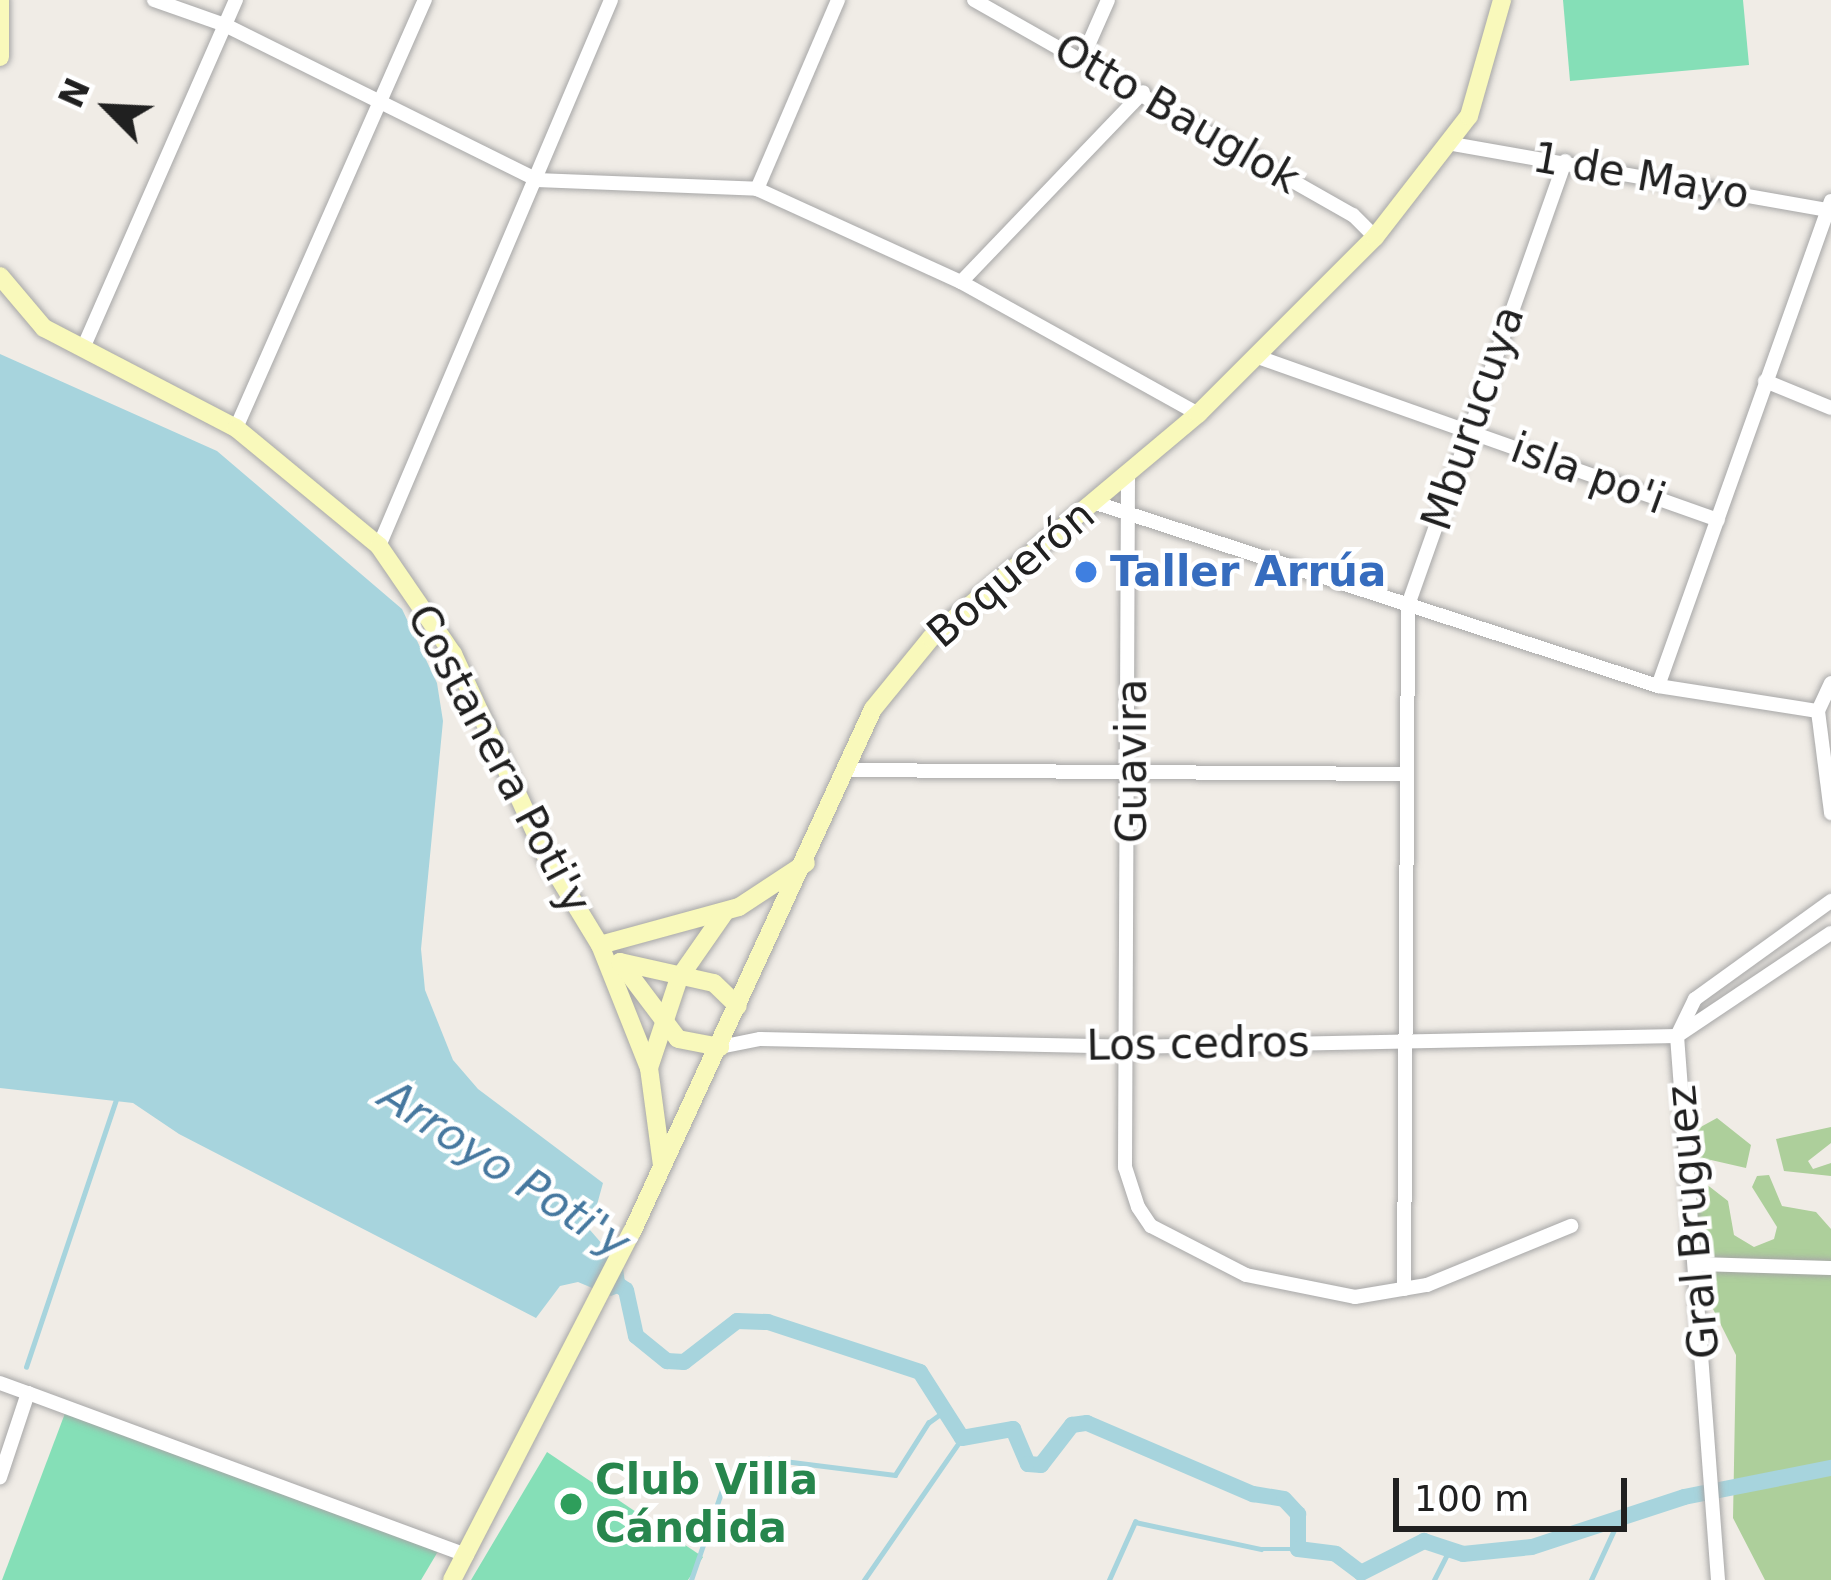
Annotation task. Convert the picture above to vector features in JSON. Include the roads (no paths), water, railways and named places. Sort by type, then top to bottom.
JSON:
[{"type":"street","points":[[0,0],[0,57]]},
{"type":"street","points":[[154,0],[225,25],[537,180],[757,189],[961,282],[1198,414]]},
{"type":"street","points":[[84,346],[236,0]]},
{"type":"street","points":[[236,428],[424,0]]},
{"type":"street","points":[[380,546],[611,0]]},
{"type":"street","points":[[757,189],[838,0]]},
{"type":"street","name":"Otto Bauglok","points":[[974,0],[1352,215],[1376,237]]},
{"type":"street","points":[[1082,59],[1108,0]]},
{"type":"street","name":"Boquerón","points":[[452,1580],[632,1232],[873,709],[931,638],[1198,414],[1376,237],[1453,144],[1469,116],[1502,0]]},
{"type":"street","points":[[961,282],[1143,92]]},
{"type":"street","name":"1 de Mayo","points":[[1453,144],[1829,205]]},
{"type":"street","name":"Mburucuya","points":[[1404,1288],[1410,1040],[1408,605],[1564,161]]},
{"type":"street","points":[[1658,686],[1829,205]]},
{"type":"street","name":"Costanera Poti'y","points":[[0,276],[44,328],[236,428],[352,515],[380,546],[453,655],[547,859],[600,945],[649,1068]]},
{"type":"street","name":"isla po'i","points":[[1256,356],[1718,520]]},
{"type":"street","points":[[1765,380],[1831,408]]},
{"type":"street","name":"Guavira","points":[[1128,475],[1132,772],[1126,1167],[1150,1226],[1246,1275],[1300,1290],[1355,1297],[1404,1288],[1571,1226]]},
{"type":"street","points":[[1096,503],[1658,686],[1818,711]]},
{"type":"street","points":[[1831,682],[1818,711],[1831,813]]},
{"type":"street","points":[[844,770],[1406,774]]},
{"type":"street","points":[[600,945],[725,912],[806,863]]},
{"type":"street","points":[[1678,1036],[1696,999],[1831,901]]},
{"type":"street","points":[[662,1165],[649,1068],[679,978],[725,912]]},
{"type":"street","points":[[1678,1036],[1831,933]]},
{"type":"street","points":[[600,945],[620,962],[685,1043],[720,1047]]},
{"type":"street","points":[[620,962],[713,982],[738,1006]]},
{"type":"street","name":"Los cedros","points":[[720,1047],[760,1039],[1129,1047],[1678,1036]]},
{"type":"street","name":"Gral Bruguez","points":[[1678,1036],[1718,1580]]},
{"type":"street","points":[[1697,1264],[1831,1268]]},
{"type":"street","points":[[0,1383],[467,1555]]},
{"type":"street","points":[[0,1477],[28,1393]]},
{"type":"water","points":[[0,354],[217,451],[402,609],[437,683],[443,721],[421,949],[425,990],[453,1060],[478,1089],[603,1183],[590,1230],[623,1268],[626,1290],[611,1296],[578,1282],[560,1286],[536,1318],[179,1134],[133,1103],[0,1088]]},
{"type":"waterway","points":[[26,1367],[116,1100]]},
{"type":"waterway","name":"Arroyo Poti'y","points":[[610,1279],[626,1290],[636,1336],[667,1361],[684,1362],[737,1321],[768,1322],[920,1372],[962,1438],[1013,1429],[1028,1464],[1041,1465],[1072,1425],[1087,1423],[1253,1494],[1284,1499],[1298,1514],[1298,1549],[1336,1554],[1361,1573],[1424,1541],[1463,1554],[1532,1547],[1684,1497],[1831,1468]]},
{"type":"waterway","points":[[691,1580],[724,1484],[768,1459],[895,1475],[928,1423],[946,1410]]},
{"type":"waterway","points":[[864,1580],[962,1438]]},
{"type":"waterway","points":[[1591,1580],[1619,1519]]},
{"type":"waterway","points":[[1109,1580],[1135,1522],[1261,1549],[1298,1549]]},
{"type":"waterway","points":[[1434,1580],[1449,1550]]},
{"type":"place","name":"Taller Arrúa","points":[[1086,572]]},
{"type":"place","name":"Club Villa Cándida","points":[[571,1504]]}]
